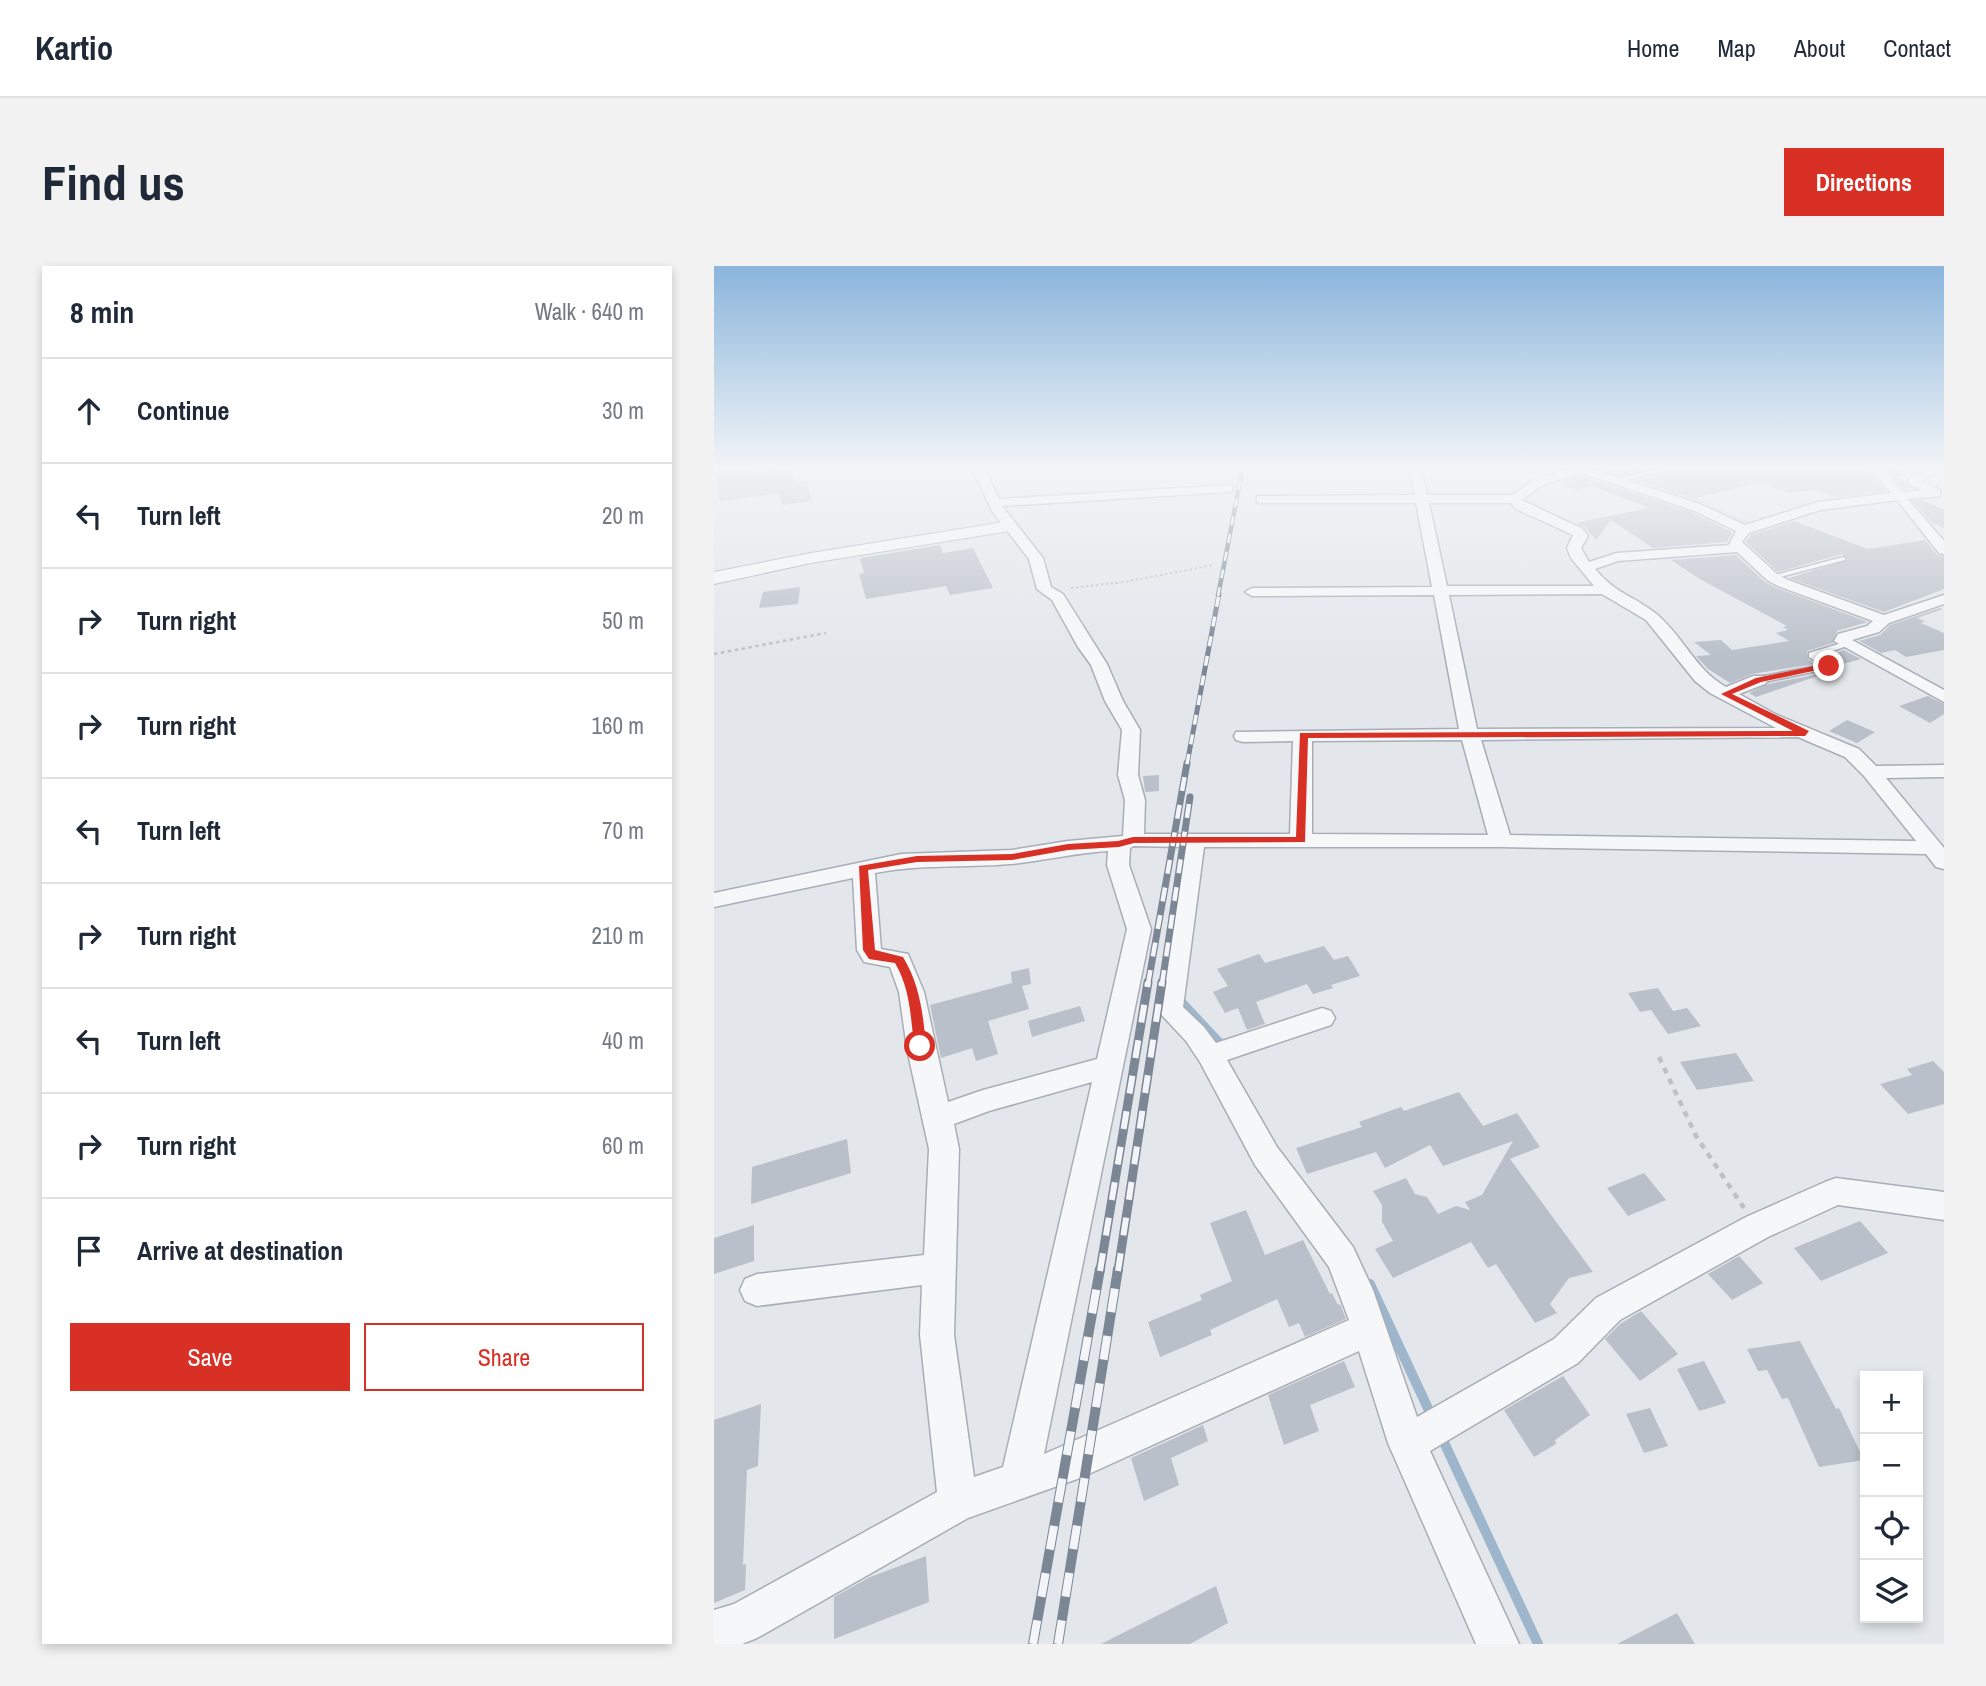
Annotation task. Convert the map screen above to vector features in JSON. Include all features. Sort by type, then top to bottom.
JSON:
[{"type":"street","points":[[714,578],[811,558],[983,530]]},
{"type":"street","points":[[1013,530],[1036,558],[1044,589],[1058,597],[1086,647],[1099,664],[1114,701],[1131,730],[1128,775],[1135,800],[1118,865],[1139,929],[1019,1482]]},
{"type":"street","points":[[1428,530],[1469,733],[1501,841]]},
{"type":"street","points":[[1574,530],[1581,536],[1574,548],[1576,555],[1605,590],[1651,617],[1701,677],[1725,694],[1852,753],[1871,772],[1938,855]]},
{"type":"street","points":[[1744,530],[1735,543],[1772,577],[1884,620]]},
{"type":"street","points":[[1927,530],[1944,550]]},
{"type":"street","points":[[1586,567],[1617,557],[1740,548]]},
{"type":"street","points":[[1252,592],[1605,590]]},
{"type":"street","points":[[1944,599],[1884,620],[1873,629],[1844,637],[1842,641],[1944,697]]},
{"type":"street","points":[[1725,694],[1759,680]]},
{"type":"street","points":[[1244,736],[1805,733]]},
{"type":"street","points":[[1301,840],[1303,735]]},
{"type":"street","points":[[1871,772],[1944,771]]},
{"type":"street","points":[[1194,840],[1170,1010],[1195,1034],[1210,1055],[1266,1156],[1341,1257],[1356,1290],[1407,1443],[1498,1644]]},
{"type":"street","points":[[714,900],[909,860],[1012,857],[1068,847],[1126,842],[1501,841],[1938,855]]},
{"type":"street","points":[[863,868],[869,950],[873,956],[899,960],[908,975],[920,1046],[944,1149],[937,1335],[958,1502]]},
{"type":"street","points":[[1210,1055],[1322,1018]]},
{"type":"street","points":[[938,1118],[983,1101],[1110,1066]]},
{"type":"street","points":[[1407,1443],[1566,1350],[1608,1309],[1757,1227],[1836,1191],[1944,1206]]},
{"type":"street","points":[[757,1290],[939,1268]]},
{"type":"street","points":[[714,1631],[742,1623],[958,1502],[1078,1460],[1368,1329]]},
{"type":"lane","points":[[1772,577],[1843,559]]},
{"type":"lane","points":[[1759,680],[1829,666],[1812,655],[1848,644]]},
{"type":"path","points":[[1058,597],[1073,587],[1124,582],[1214,565]]},
{"type":"path","points":[[714,654],[826,633]]},
{"type":"path","points":[[1659,1057],[1696,1136],[1757,1227]]},
{"type":"building","points":[[1588,530],[1603,530],[1596,540]]},
{"type":"building","points":[[1626,530],[1732,532],[1727,542],[1653,548]]},
{"type":"building","points":[[1765,530],[1819,530],[1868,549],[1925,540],[1937,555],[1944,556],[1944,589],[1884,612],[1789,578],[1848,560],[1842,554],[1778,572],[1746,542],[1751,535]]},
{"type":"building","points":[[940,545],[943,553],[973,548],[993,588],[950,595],[946,586],[866,599],[859,574],[864,573],[860,558]]},
{"type":"building","points":[[1736,555],[1765,582],[1868,622],[1837,631],[1833,643],[1807,651],[1808,659],[1815,664],[1752,674],[1730,683],[1708,669],[1696,656],[1711,655],[1694,642],[1721,640],[1732,650],[1789,641],[1776,633],[1788,630],[1783,627],[1787,626],[1698,578],[1671,560]]},
{"type":"building","points":[[800,587],[798,604],[759,608],[763,592]]},
{"type":"building","points":[[1943,609],[1917,618],[1925,621],[1921,623],[1944,633],[1944,650],[1906,657],[1895,650],[1881,653],[1859,641],[1880,635],[1890,625]]},
{"type":"building","points":[[1844,650],[1861,659],[1839,665],[1844,667],[1833,671],[1835,664],[1825,657]]},
{"type":"building","points":[[1831,671],[1756,697],[1749,693],[1768,684]]},
{"type":"building","points":[[1928,696],[1944,704],[1944,714],[1930,723],[1899,706]]},
{"type":"building","points":[[1847,720],[1875,732],[1857,743],[1829,731]]},
{"type":"building","points":[[1159,775],[1159,791],[1145,792],[1143,776]]},
{"type":"building","points":[[1324,946],[1334,960],[1348,956],[1360,976],[1313,994],[1307,984],[1256,1002],[1265,1024],[1247,1030],[1238,1008],[1225,1013],[1213,992],[1228,986],[1217,969],[1259,954],[1265,963]]},
{"type":"building","points":[[1029,968],[1031,984],[1022,986],[1029,1009],[988,1021],[998,1054],[976,1061],[972,1048],[941,1058],[930,1005],[1012,983],[1011,972]]},
{"type":"building","points":[[1658,988],[1673,1011],[1687,1008],[1701,1026],[1668,1034],[1651,1010],[1640,1012],[1628,993]]},
{"type":"building","points":[[1080,1006],[1085,1021],[1032,1037],[1028,1021]]},
{"type":"building","points":[[1736,1053],[1754,1081],[1697,1090],[1680,1062]]},
{"type":"building","points":[[1933,1061],[1944,1072],[1944,1104],[1908,1114],[1880,1084],[1912,1075],[1907,1069]]},
{"type":"building","points":[[1459,1092],[1483,1126],[1517,1113],[1540,1147],[1510,1159],[1593,1272],[1569,1278],[1550,1304],[1557,1313],[1535,1323],[1496,1264],[1488,1268],[1471,1242],[1393,1278],[1375,1249],[1393,1241],[1382,1222],[1382,1205],[1373,1191],[1406,1178],[1415,1194],[1427,1197],[1438,1214],[1456,1206],[1470,1210],[1465,1202],[1482,1195],[1513,1141],[1443,1166],[1430,1145],[1385,1168],[1376,1152],[1307,1174],[1296,1148],[1362,1127],[1359,1122],[1401,1107],[1404,1111]]},
{"type":"building","points":[[847,1139],[851,1173],[751,1204],[752,1167]]},
{"type":"building","points":[[1644,1173],[1666,1200],[1628,1216],[1607,1188]]},
{"type":"building","points":[[1246,1210],[1265,1255],[1303,1240],[1330,1294],[1332,1293],[1338,1305],[1340,1304],[1346,1319],[1305,1337],[1299,1323],[1289,1327],[1277,1299],[1210,1330],[1212,1335],[1160,1357],[1148,1322],[1202,1300],[1200,1295],[1232,1281],[1210,1223]]},
{"type":"building","points":[[1860,1221],[1888,1253],[1821,1281],[1794,1248]]},
{"type":"building","points":[[754,1225],[754,1261],[714,1274],[714,1238]]},
{"type":"building","points":[[1739,1256],[1763,1283],[1732,1300],[1708,1274]]},
{"type":"building","points":[[1641,1311],[1678,1354],[1640,1381],[1605,1339],[1620,1324]]},
{"type":"building","points":[[1800,1341],[1836,1409],[1839,1408],[1860,1452],[1860,1461],[1819,1467],[1788,1398],[1782,1399],[1767,1370],[1758,1371],[1747,1349]]},
{"type":"building","points":[[1344,1361],[1355,1387],[1310,1405],[1319,1431],[1284,1445],[1268,1395]]},
{"type":"building","points":[[1704,1361],[1726,1403],[1699,1411],[1677,1369]]},
{"type":"building","points":[[1563,1376],[1590,1415],[1555,1440],[1556,1444],[1534,1457],[1504,1410]]},
{"type":"building","points":[[761,1404],[758,1466],[747,1470],[743,1565],[746,1564],[745,1590],[714,1603],[714,1420]]},
{"type":"building","points":[[1650,1408],[1668,1446],[1644,1453],[1626,1414]]},
{"type":"building","points":[[1203,1425],[1208,1441],[1171,1458],[1179,1485],[1144,1501],[1131,1458]]},
{"type":"building","points":[[926,1556],[929,1602],[834,1639],[834,1597],[870,1577]]},
{"type":"building","points":[[1216,1586],[1228,1623],[1190,1644],[1101,1644]]},
{"type":"building","points":[[1677,1613],[1695,1644],[1617,1644]]},
{"type":"waterway","points":[[1180,999],[1225,1047]]},
{"type":"waterway","points":[[1370,1284],[1432,1417]]},
{"type":"waterway","points":[[1441,1436],[1538,1644]]},
{"type":"railway","points":[[1218,596],[1231,530]]},
{"type":"railway","points":[[1187,764],[1219,594]]},
{"type":"railway","points":[[1148,984],[1187,763]]},
{"type":"railway","points":[[1162,984],[1190,797]]},
{"type":"railway","points":[[1100,1271],[1148,982]]},
{"type":"railway","points":[[1118,1271],[1162,982]]},
{"type":"railway","points":[[1033,1644],[1100,1269]]},
{"type":"railway","points":[[1058,1644],[1118,1269]]},
{"type":"route","points":[[920,1046],[908,975],[899,960],[873,956],[869,950],[863,868],[917,859],[1012,857],[1068,847],[1119,844],[1133,840],[1301,840],[1303,735],[1805,733],[1769,718],[1725,694],[1759,680],[1829,666]]}]
